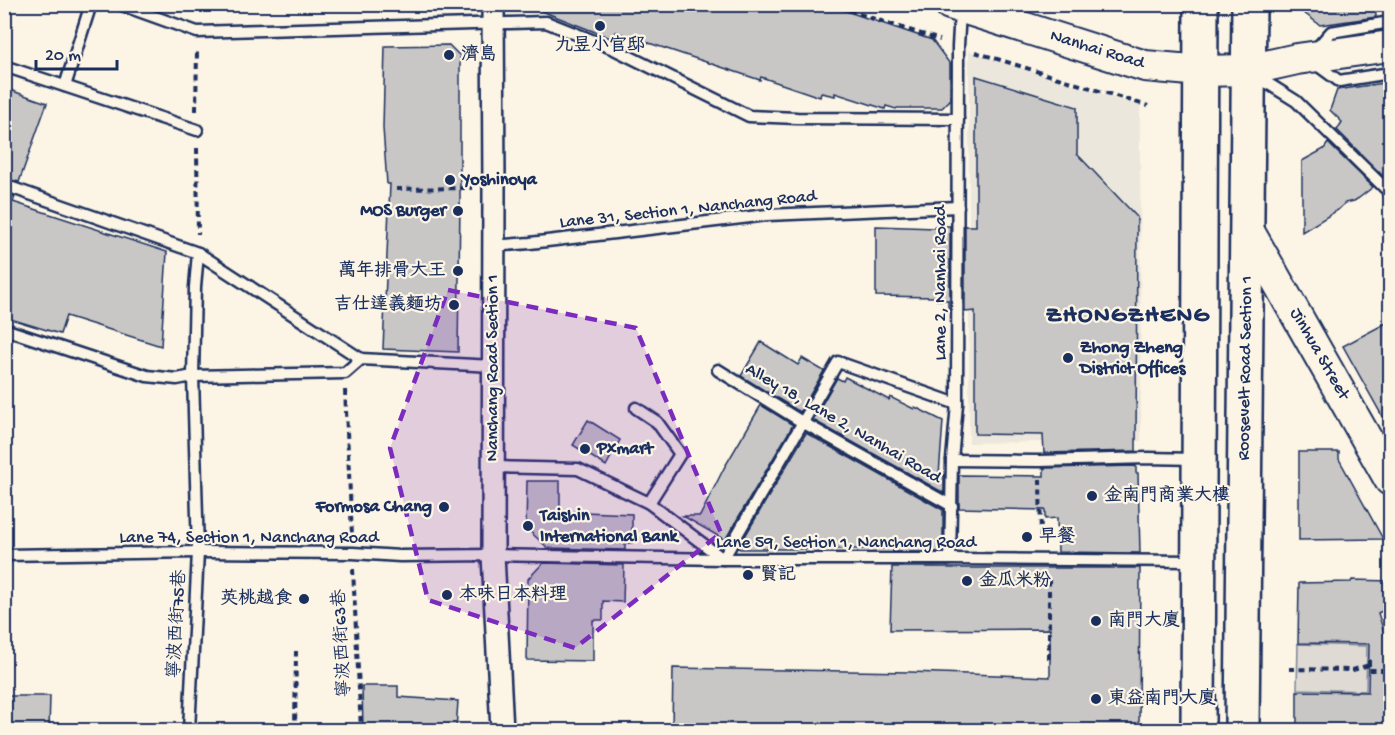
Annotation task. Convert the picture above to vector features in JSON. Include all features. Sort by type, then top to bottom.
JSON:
[{"type":"main road","points":[[1198,730],[1201,4]]},
{"type":"main road","name":"Roosevelt Road Section 1","points":[[1242,730],[1249,4]]},
{"type":"street","name":"Nanhai Road","points":[[955,6],[1145,66],[1202,71],[1248,70],[1297,59],[1390,46]]},
{"type":"street","name":"Nanchang Road Section 1","points":[[493,14],[493,555],[502,730]]},
{"type":"street","name":"Jinhua Street","points":[[1247,228],[1390,480]]},
{"type":"lane","points":[[65,86],[91,4]]},
{"type":"lane","points":[[119,4],[197,32],[493,14],[546,22],[614,49],[749,116],[958,119]]},
{"type":"lane","name":"Lane 2, Nanhai Road","points":[[950,559],[952,460],[957,404],[958,46],[955,6]]},
{"type":"lane","points":[[1390,22],[1331,32],[1308,58],[1339,81],[1390,73]]},
{"type":"lane","points":[[4,66],[197,130]]},
{"type":"lane","points":[[1248,70],[1296,101],[1390,193]]},
{"type":"lane","points":[[4,185],[198,253],[361,359],[493,366]]},
{"type":"lane","name":"Lane 31, Section 1, Nanchang Road","points":[[493,246],[767,215],[958,207]]},
{"type":"lane","name":"寧波西街75巷","points":[[189,730],[198,552],[193,376],[198,253]]},
{"type":"lane","points":[[4,329],[147,376],[177,379],[193,376],[345,373],[361,359]]},
{"type":"lane","points":[[493,467],[578,469],[649,503],[723,559],[838,362],[957,404]]},
{"type":"lane","name":"Alley 18, Lane 2, Nanhai Road","points":[[718,370],[802,422],[952,506]]},
{"type":"lane","points":[[636,408],[657,422],[680,454],[649,503]]},
{"type":"lane","points":[[952,460],[1199,459]]},
{"type":"lane","name":"Lane 74, Section 1, Nanchang Road","points":[[4,555],[198,552],[353,553],[400,556],[493,555]]},
{"type":"lane","name":"Lane 59, Section 1, Nanchang Road","points":[[493,555],[723,559],[1199,561]]},
{"type":"path","points":[[829,4],[1148,106]]},
{"type":"path","points":[[396,189],[494,188]]},
{"type":"path","name":"寧波西街63巷","points":[[345,373],[361,730]]},
{"type":"path","points":[[1040,461],[1049,659]]},
{"type":"path","points":[[296,651],[296,730]]},
{"type":"path","points":[[1289,669],[1353,670],[1363,668],[1369,662],[1369,670],[1390,670]]},
{"type":"highlighted area","points":[[448,290],[636,328],[721,533],[575,648],[428,600],[390,448]]},
{"type":"shaded area","points":[[969,51],[1140,106],[1141,441],[969,443]]},
{"type":"shaded area","points":[[1298,644],[1367,646],[1366,691],[1297,689]]},
{"type":"building","points":[[530,4],[825,4],[932,40],[950,64],[950,100],[942,108],[896,109],[886,106],[885,109],[835,93],[835,96],[821,93],[820,97],[761,77],[760,80],[616,32],[613,39],[529,6]]},
{"type":"building","points":[[1292,4],[1375,4],[1376,17],[1320,25]]},
{"type":"building","points":[[449,45],[460,56],[458,352],[383,349],[390,184],[387,184],[383,128],[385,46]]},
{"type":"building","points":[[976,76],[1077,107],[1077,154],[1137,217],[1136,451],[1044,453],[1043,435],[975,434],[975,311],[965,312],[965,226],[976,226]]},
{"type":"building","points":[[1390,82],[1390,172],[1384,177],[1337,130],[1342,122],[1330,110],[1337,90]]},
{"type":"building","points":[[4,88],[47,103],[19,182],[4,178]]},
{"type":"building","points":[[1328,143],[1373,187],[1302,232],[1302,161],[1324,149]]},
{"type":"building","points":[[4,193],[15,197],[13,202],[167,252],[161,346],[66,316],[60,334],[4,317]]},
{"type":"building","points":[[876,226],[935,228],[935,226],[950,226],[950,312],[948,312],[948,300],[936,300],[936,297],[876,296]]},
{"type":"building","points":[[1390,321],[1390,430],[1343,346]]},
{"type":"building","points":[[761,342],[798,365],[802,358],[824,371],[800,412],[741,376]]},
{"type":"building","points":[[845,377],[889,400],[890,397],[943,421],[939,475],[944,475],[944,493],[813,420],[837,378],[843,381]]},
{"type":"building","points":[[761,405],[793,425],[725,540],[683,516],[700,516],[724,468]]},
{"type":"building","points":[[588,420],[620,440],[606,466],[573,445]]},
{"type":"building","points":[[806,433],[943,510],[943,552],[893,552],[893,549],[738,548]]},
{"type":"building","points":[[1299,452],[1339,452],[1339,459],[1383,539],[1299,540]]},
{"type":"building","points":[[1136,466],[1140,553],[1058,552],[1057,518],[1045,519],[1045,510],[959,508],[959,475],[1044,476],[1044,468]]},
{"type":"building","points":[[527,481],[560,481],[560,511],[632,514],[632,543],[625,543],[625,550],[548,548],[526,528]]},
{"type":"building","points":[[543,563],[624,565],[623,602],[603,601],[603,620],[593,620],[593,661],[527,660],[528,579]]},
{"type":"building","points":[[892,567],[1140,568],[1139,730],[672,730],[673,668],[1050,677],[1050,629],[890,630]]},
{"type":"building","points":[[1352,580],[1390,581],[1390,607],[1378,613],[1390,652],[1390,730],[1297,730],[1297,691],[1368,692],[1369,644],[1298,643],[1299,583],[1351,582]]},
{"type":"building","points":[[362,686],[398,686],[398,697],[458,701],[456,730],[363,730]]},
{"type":"building","points":[[4,696],[50,696],[49,730],[4,730]]},
{"type":"place","name":"九昱小官邸","points":[[600,26]]},
{"type":"place","name":"濟島","points":[[449,55]]},
{"type":"place","name":"Yoshinoya","points":[[450,180]]},
{"type":"place","name":"MOS Burger","points":[[458,211]]},
{"type":"place","name":"萬年排骨大王","points":[[458,271]]},
{"type":"place","name":"吉仕達義麵坊","points":[[454,305]]},
{"type":"place","name":"Zhong Zheng District Offices","points":[[1068,358]]},
{"type":"place","name":"Pxmart","points":[[585,449]]},
{"type":"place","name":"金南門商業大樓","points":[[1092,496]]},
{"type":"place","name":"Formosa Chang","points":[[444,507]]},
{"type":"place","name":"Taishin International Bank","points":[[528,526]]},
{"type":"place","name":"早餐","points":[[1027,537]]},
{"type":"place","name":"賢記","points":[[748,575]]},
{"type":"place","name":"金瓜米粉","points":[[967,581]]},
{"type":"place","name":"本味日本料理","points":[[447,595]]},
{"type":"place","name":"英桃越食","points":[[304,599]]},
{"type":"place","name":"南門大廈","points":[[1096,621]]},
{"type":"place","name":"東益南門大廈","points":[[1096,699]]},
{"type":"district","name":"ZHONGZHENG","points":[[1128,316]]}]
